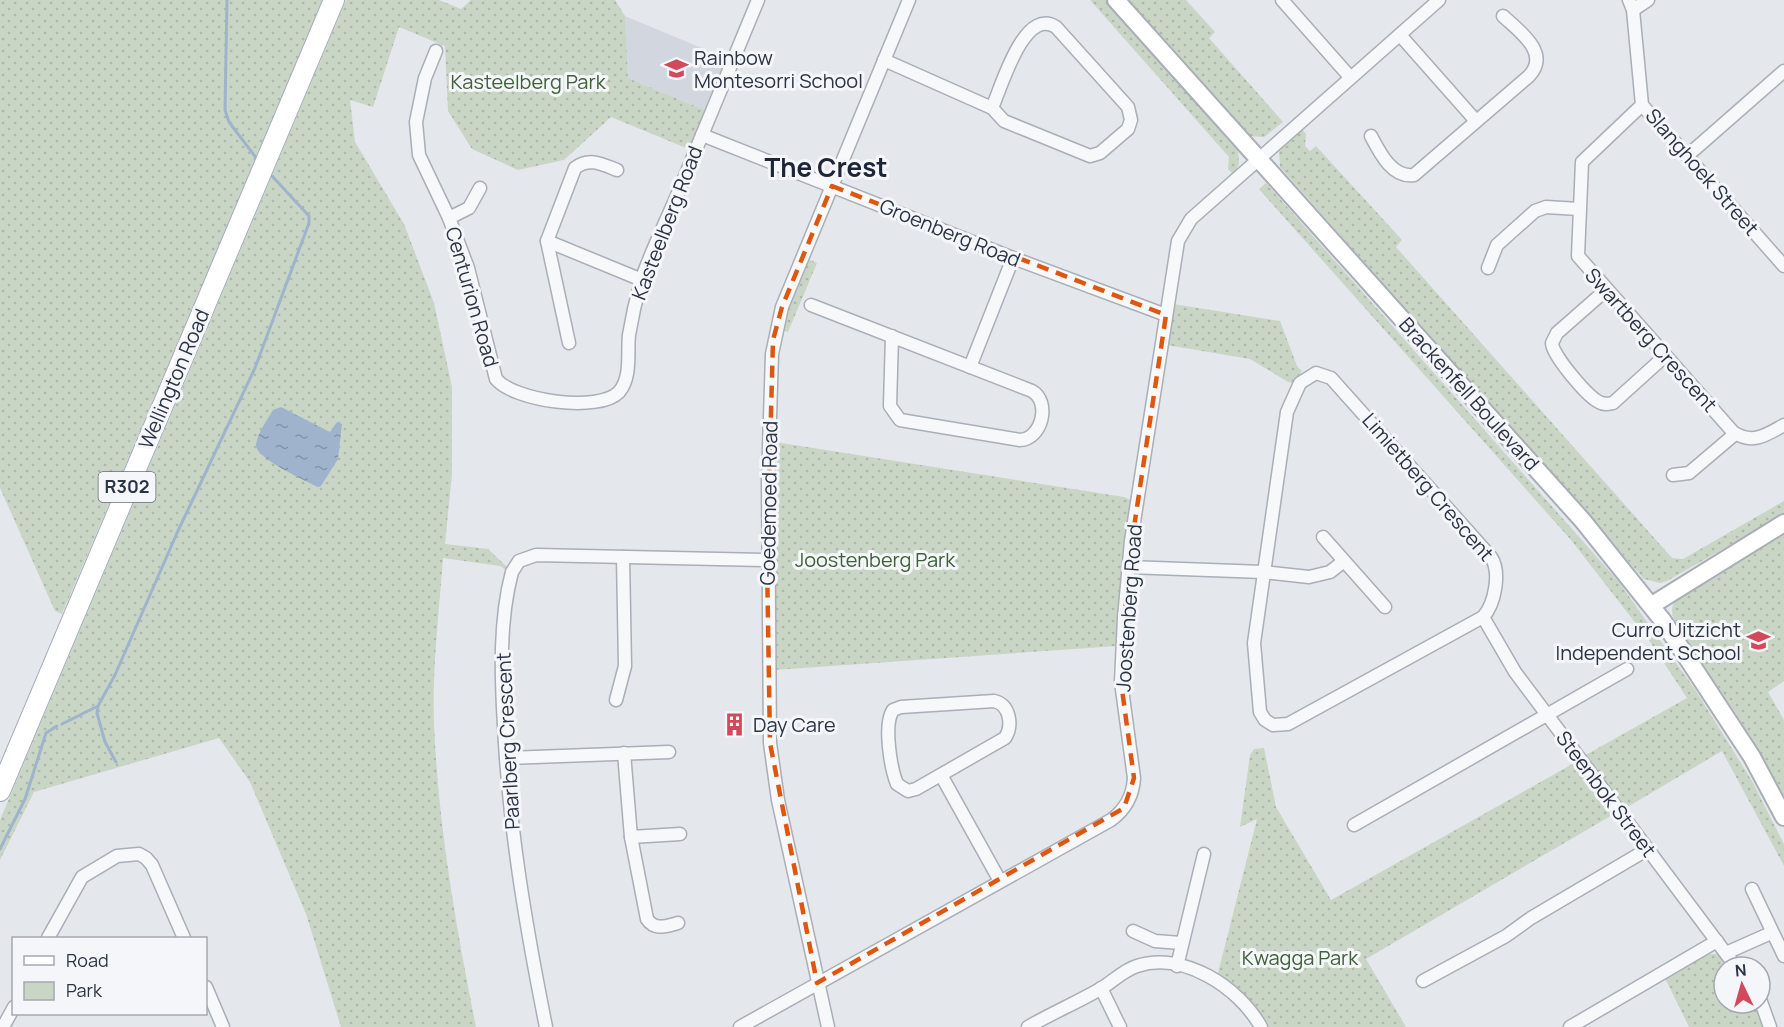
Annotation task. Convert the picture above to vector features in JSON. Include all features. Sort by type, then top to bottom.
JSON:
[{"type":"main road","name":"Wellington Road","points":[[0,791],[334,0]]},
{"type":"street","name":"Kasteelberg Road","points":[[525,396],[549,400],[598,402],[617,394],[627,376],[629,336],[642,280],[758,0]]},
{"type":"street","name":"Goedemoed Road","points":[[828,1027],[772,762],[767,560],[773,340],[782,307],[909,0]]},
{"type":"street","name":"Brackenfell Boulevard","points":[[1116,0],[1583,521],[1652,605],[1752,757],[1784,817]]},
{"type":"street","points":[[1282,0],[1350,76],[1439,0]]},
{"type":"street","points":[[1631,5],[1648,0]]},
{"type":"street","name":"Slanghoek Street","points":[[1631,5],[1642,105],[1784,266]]},
{"type":"street","points":[[1371,136],[1379,151],[1395,171],[1408,176],[1424,169],[1529,76],[1535,66],[1532,43],[1503,16]]},
{"type":"street","points":[[884,60],[992,108],[1004,121],[1090,156],[1103,150],[1128,129],[1131,120],[1128,107],[1056,27],[1048,23],[1039,25],[1022,39],[992,108]]},
{"type":"street","points":[[1400,35],[1476,121]]},
{"type":"street","name":"Centurion Road","points":[[436,51],[425,78],[416,122],[419,155],[449,218],[468,268],[494,376],[500,384],[525,396]]},
{"type":"street","points":[[1687,156],[1784,72]]},
{"type":"street","name":"Joostenberg Road","points":[[817,983],[1111,820],[1124,808],[1132,794],[1134,778],[1121,682],[1128,567],[1166,315],[1182,232],[1191,219],[1350,76]]},
{"type":"street","name":"Swartberg Crescent","points":[[1642,105],[1584,159],[1581,170],[1578,256],[1735,434]]},
{"type":"street","name":"Groenberg Road","points":[[702,135],[1013,258],[1166,315]]},
{"type":"street","points":[[569,343],[547,241],[575,168],[593,161],[617,170]]},
{"type":"street","name":"Centurion Road","points":[[449,218],[469,208],[480,188]]},
{"type":"street","points":[[1488,268],[1497,245],[1535,211],[1546,207],[1579,209]]},
{"type":"street","points":[[547,241],[642,280]]},
{"type":"street","points":[[970,367],[1013,258]]},
{"type":"street","points":[[1606,290],[1557,333],[1552,343],[1554,354],[1594,399],[1604,404],[1613,403],[1665,356]]},
{"type":"street","points":[[811,304],[892,336],[970,367],[1038,396],[1042,409],[1038,429],[1034,435],[1020,440],[904,422],[896,417],[890,406],[892,336]]},
{"type":"street","name":"Limietberg Crescent","points":[[1311,374],[1322,374],[1331,378],[1491,557],[1496,566],[1491,603],[1483,617],[1288,724],[1278,726],[1264,720],[1259,708],[1254,642],[1263,572],[1287,412],[1302,380],[1311,374]]},
{"type":"street","points":[[1673,475],[1689,473],[1735,434],[1746,439],[1756,439],[1784,425]]},
{"type":"street","points":[[1652,605],[1784,523]]},
{"type":"street","points":[[1323,537],[1385,607]]},
{"type":"street","name":"Paarlberg Crescent","points":[[546,1027],[519,884],[506,758],[502,652],[513,568],[519,561],[530,555],[767,560]]},
{"type":"street","points":[[616,700],[625,666],[623,556]]},
{"type":"street","points":[[1128,567],[1263,572],[1310,577],[1330,572],[1344,561]]},
{"type":"street","name":"Steenbok Street","points":[[1483,617],[1515,672],[1546,715],[1726,953]]},
{"type":"street","points":[[1354,825],[1627,669]]},
{"type":"street","points":[[994,701],[1003,704],[1009,726],[1005,738],[941,775],[912,790],[904,789],[897,784],[889,751],[889,719],[893,710],[901,707],[994,701]]},
{"type":"street","points":[[506,758],[669,752]]},
{"type":"street","points":[[624,753],[631,837],[647,919],[652,925],[660,927],[678,923]]},
{"type":"street","points":[[941,775],[1000,881]]},
{"type":"street","points":[[631,837],[680,834]]},
{"type":"street","points":[[1423,981],[1506,936],[1531,918],[1648,849]]},
{"type":"street","points":[[49,937],[82,877],[117,856],[128,853],[139,854],[152,865],[183,937]]},
{"type":"street","points":[[1178,966],[1181,944],[1204,854]]},
{"type":"street","points":[[1752,889],[1771,933],[1784,956]]},
{"type":"street","points":[[1133,931],[1155,941],[1181,944]]},
{"type":"street","points":[[1726,953],[1771,933]]},
{"type":"street","points":[[1570,1027],[1717,941]]},
{"type":"street","points":[[1028,1027],[1101,988],[1134,967],[1149,963],[1178,966],[1216,980],[1242,1001],[1261,1027]]},
{"type":"street","points":[[740,1027],[817,983]]},
{"type":"street","points":[[1101,988],[1120,1027]]},
{"type":"street","points":[[207,989],[223,1027]]},
{"type":"street","points":[[3,1027],[12,1011]]},
{"type":"highlighted area","points":[[832,186],[1166,315],[1128,567],[1121,682],[1134,778],[1124,808],[817,983],[770,743],[767,560],[773,340],[782,307]]},
{"type":"shaded area","name":"Rainbow Montesorri School","points":[[625,16],[728,59],[707,111],[628,78]]},
{"type":"green space","points":[[0,0],[324,0],[62,614],[55,611],[0,488]]},
{"type":"green space","name":"Kasteelberg Park","points":[[346,0],[439,0],[461,9],[471,0],[615,0],[625,16],[628,78],[707,111],[691,150],[611,117],[564,160],[518,170],[472,149],[448,111],[445,46],[399,27],[373,107],[350,100],[355,142],[404,224],[434,303],[452,387],[452,474],[445,544],[488,549],[507,567],[506,570],[500,566],[443,558],[436,640],[434,723],[439,799],[455,914],[476,1027],[341,1027],[306,914],[250,782],[219,738],[34,792],[0,860],[0,820]]},
{"type":"green space","points":[[1090,0],[1108,0],[1238,148],[1239,164],[1234,175],[1228,169],[1229,157]]},
{"type":"green space","points":[[1124,0],[1186,0],[1215,32],[1209,38],[1283,122],[1264,137],[1247,136]]},
{"type":"green space","points":[[1301,128],[1306,134],[1305,146],[1310,151],[1316,146],[1402,240],[1396,247],[1672,558],[1683,559],[1784,501],[1784,514],[1667,581],[1660,583],[1644,579],[1280,167],[1279,151]]},
{"type":"green space","points":[[1266,183],[1618,581],[1696,691],[1752,781],[1784,844],[1784,866],[1722,751],[1624,809],[1584,756],[1687,698],[1651,643],[1571,540],[1259,189]]},
{"type":"green space","points":[[808,259],[817,263],[788,332],[781,330]]},
{"type":"green space","points":[[1173,304],[1280,321],[1297,366],[1302,371],[1293,383],[1250,359],[1167,345]]},
{"type":"green space","name":"Joostenberg Park","points":[[775,442],[1124,497],[1131,500],[1121,580],[1117,646],[774,670]]},
{"type":"green space","points":[[1784,531],[1784,681],[1768,692],[1784,720],[1784,797],[1738,717],[1678,627],[1672,611],[1673,604],[1682,594],[1711,580]]},
{"type":"green space","name":"Kwagga Park","points":[[1264,748],[1276,807],[1331,900],[1576,762],[1614,814],[1366,959],[1406,1027],[1267,1027],[1262,1018],[1217,977],[1257,819],[1240,827],[1250,755],[1254,749]]},
{"type":"green space","points":[[1706,954],[1717,954],[1712,955],[1712,1015],[1760,1015],[1765,1027],[1689,1027],[1665,978]]},
{"type":"water","points":[[281,407],[330,432],[337,422],[342,424],[338,459],[321,486],[318,487],[282,469],[258,450],[256,445],[263,427],[273,410]]},
{"type":"waterway","points":[[227,0],[225,110],[229,122],[257,159]]},
{"type":"waterway","points":[[116,762],[105,742],[97,713],[98,706],[115,675],[177,533],[255,368],[309,223],[309,216],[272,176]]},
{"type":"waterway","points":[[62,724],[98,706]]},
{"type":"waterway","points":[[0,849],[25,799],[46,733],[57,726]]},
{"type":"place","name":"Rainbow Montesorri School","points":[[676,69]]},
{"type":"place","name":"Curro Uitzicht Independent School","points":[[1759,641]]},
{"type":"place","name":"Day Care","points":[[735,725]]},
{"type":"district","name":"The Crest","points":[[826,168]]}]
